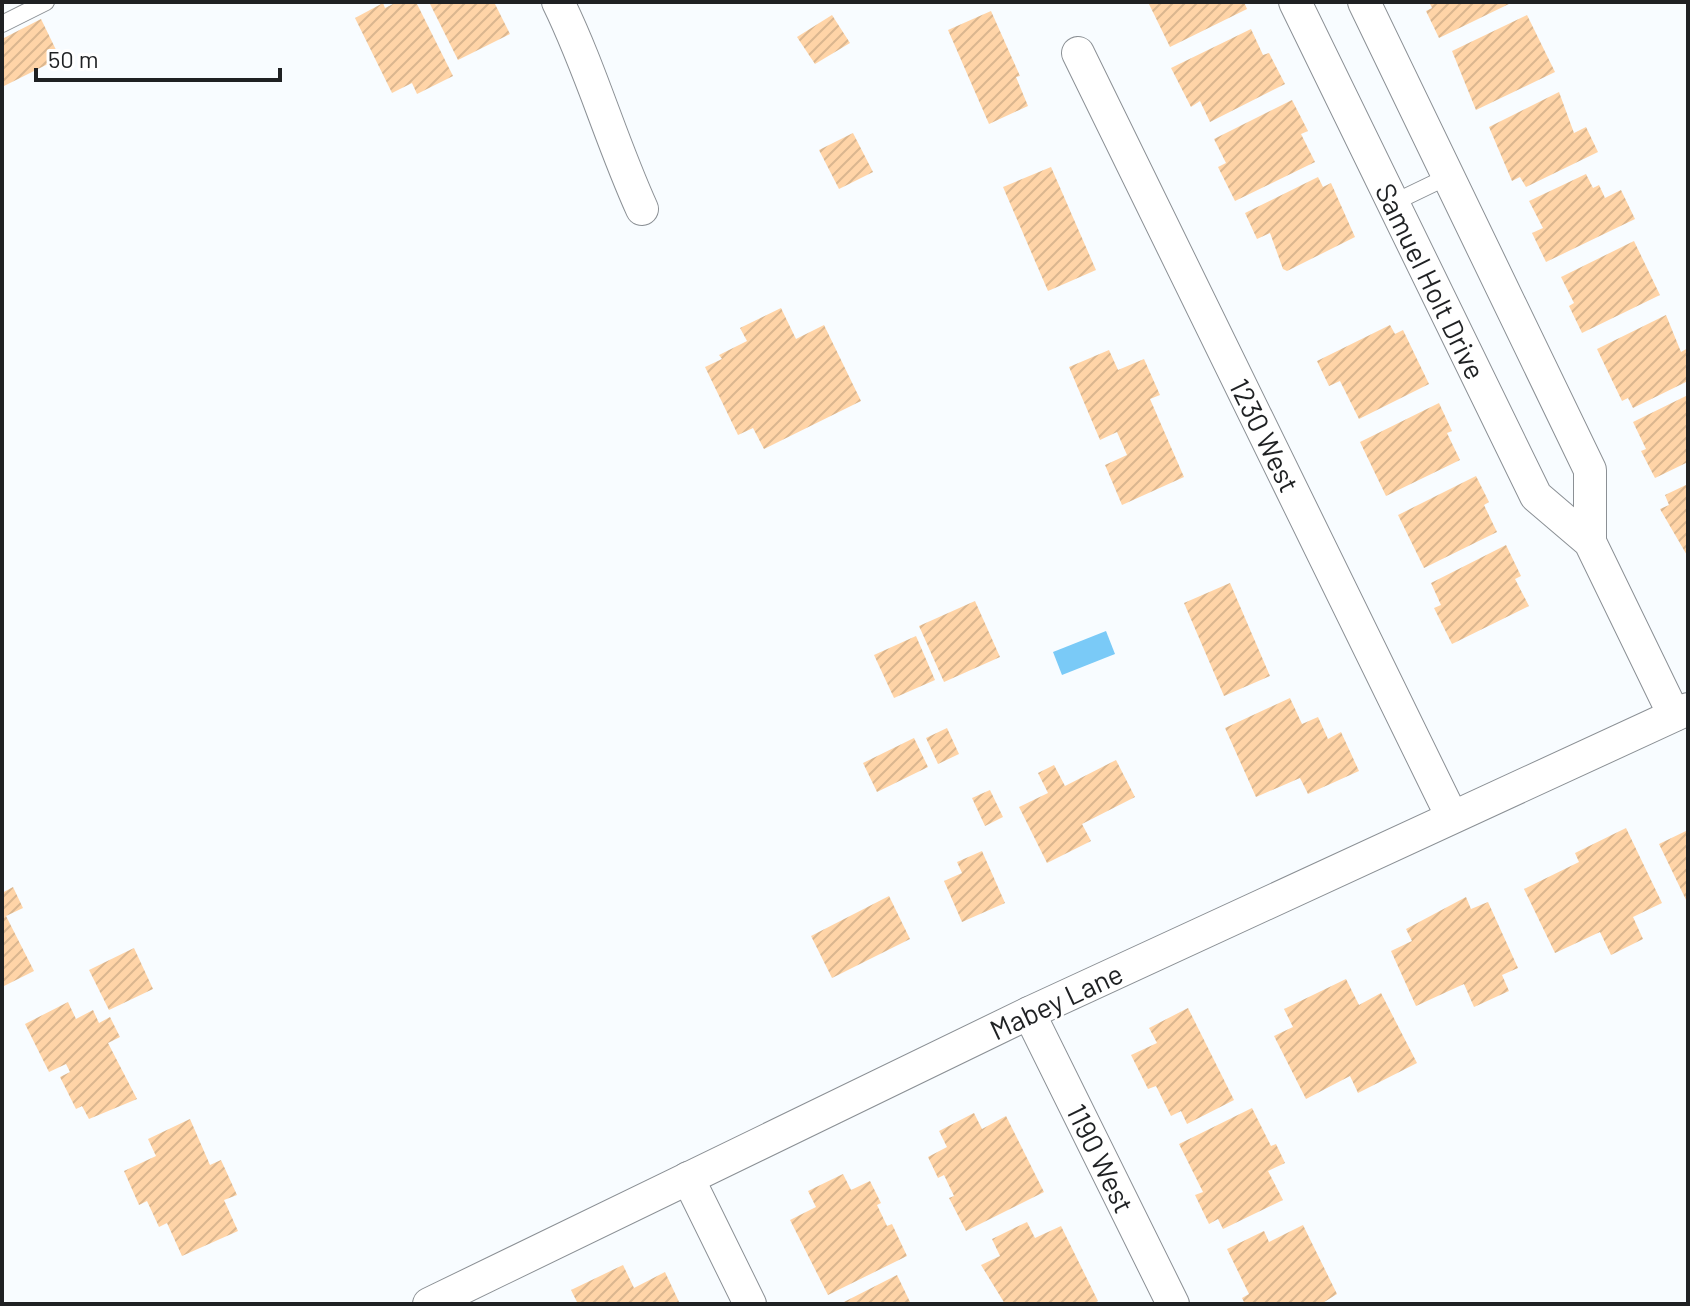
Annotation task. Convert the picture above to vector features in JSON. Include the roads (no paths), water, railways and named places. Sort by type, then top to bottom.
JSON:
[{"type":"street","points":[[558,2],[582,51],[617,154],[642,209]]},
{"type":"street","name":"Samuel Holt Drive","points":[[1295,2],[1536,496],[1590,542],[1681,712]]},
{"type":"street","name":"Samuel Holt Drive","points":[[1364,2],[1590,470],[1590,542]]},
{"type":"street","name":"1230 West","points":[[1078,53],[1452,817]]},
{"type":"street","name":"Mabey Lane","points":[[429,1304],[1029,1013],[1681,712]]},
{"type":"street","name":"1190 West","points":[[1029,1013],[1173,1304]]},
{"type":"street","points":[[688,1178],[750,1304]]},
{"type":"lane","points":[[2,24],[46,2]]},
{"type":"lane","points":[[1393,203],[1449,176]]},
{"type":"water","points":[[1106,631],[1115,654],[1062,675],[1053,652]]}]
